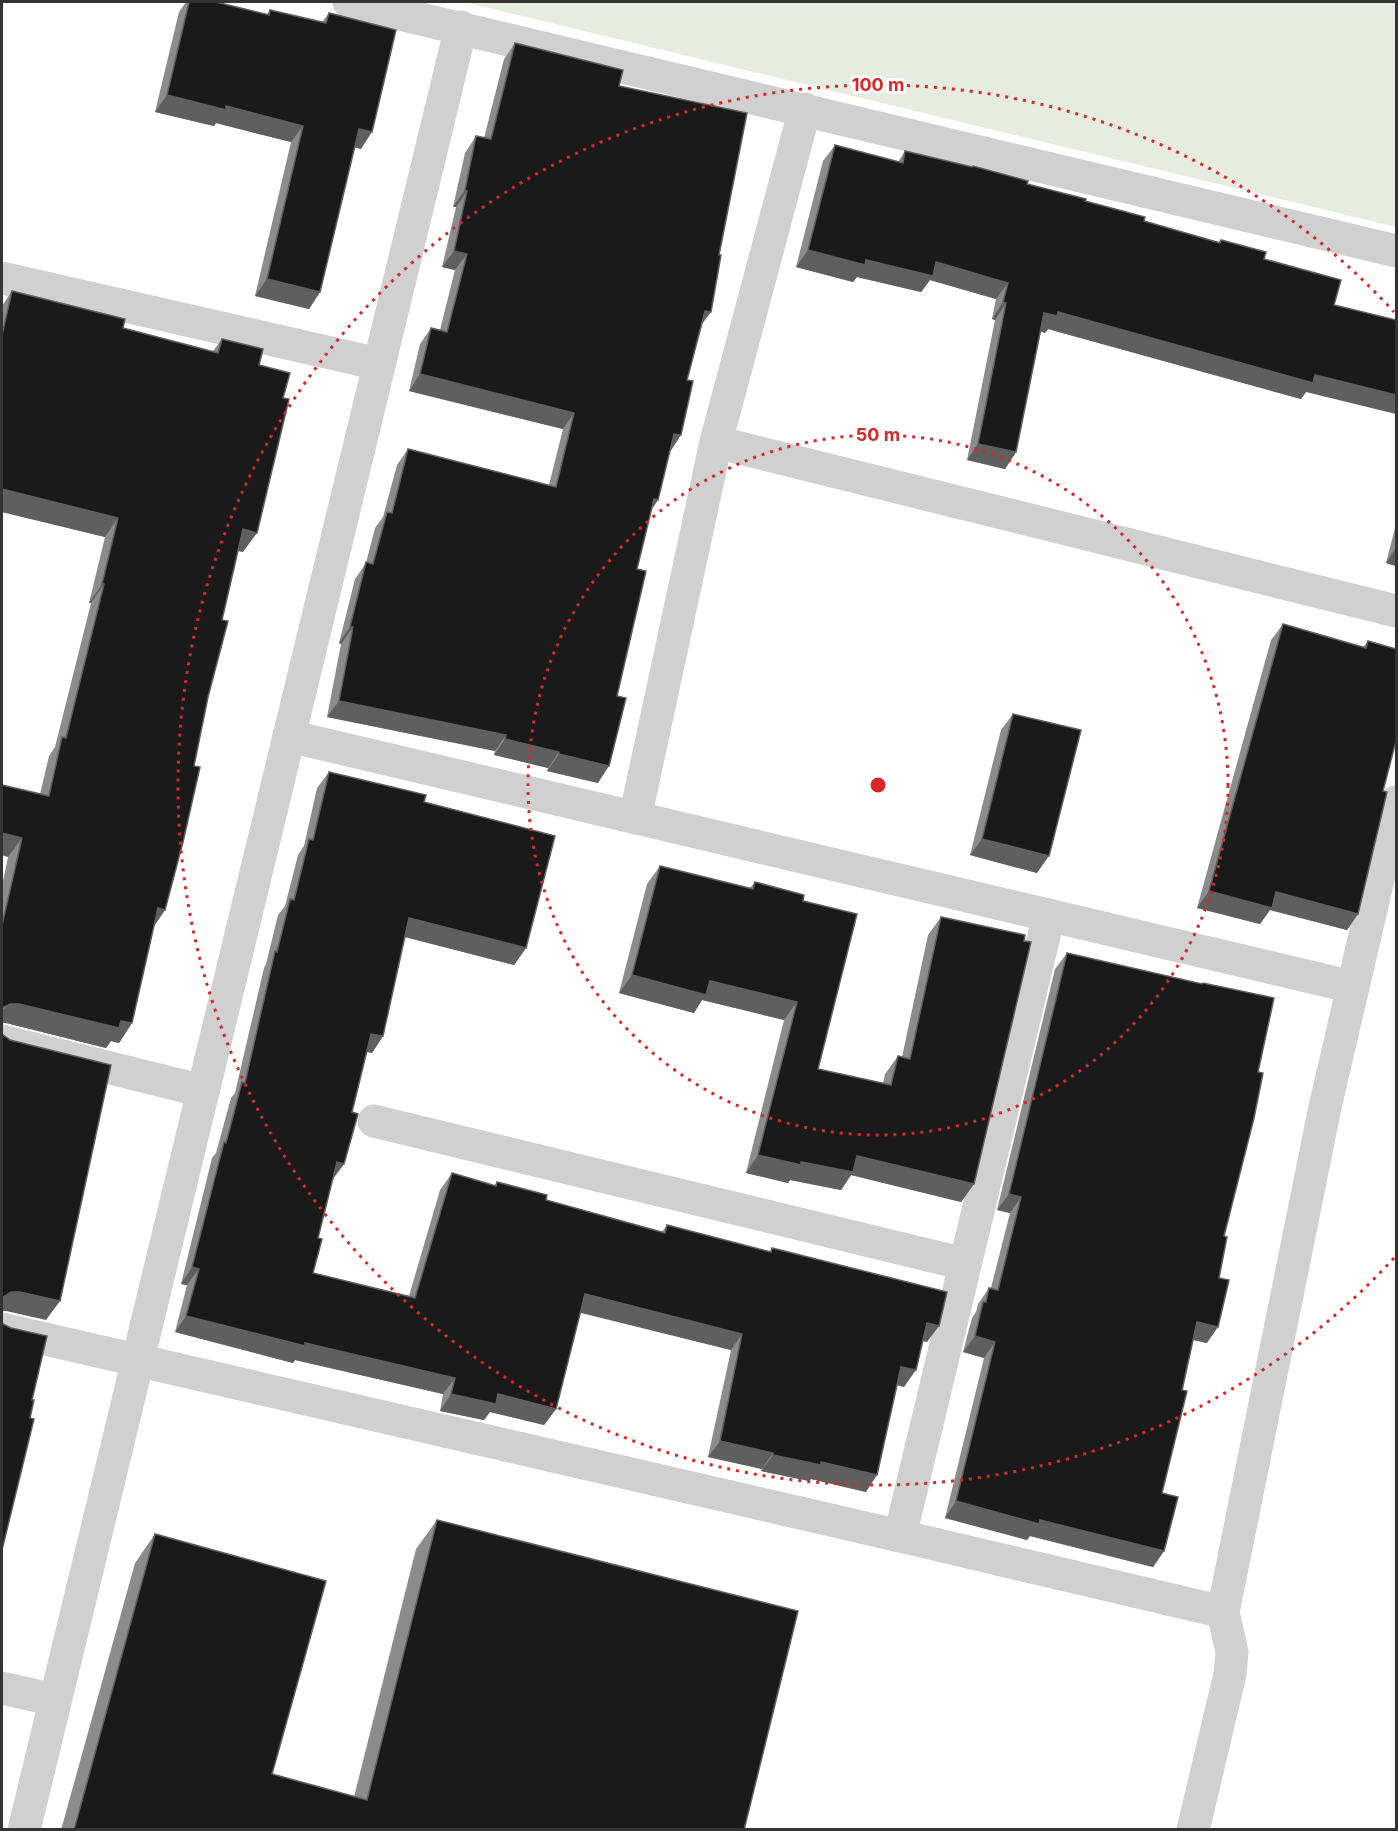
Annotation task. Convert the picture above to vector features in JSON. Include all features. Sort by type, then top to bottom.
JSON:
[{"type":"street","points":[[349,2],[1396,251]]},
{"type":"street","points":[[24,1830],[461,27]]},
{"type":"street","points":[[635,818],[716,442],[805,109]]},
{"type":"street","points":[[2,278],[379,364]]},
{"type":"street","points":[[716,442],[1396,611]]},
{"type":"street","points":[[289,736],[1353,987]]},
{"type":"street","points":[[1193,1830],[1230,1674],[1232,1652],[1223,1612],[1325,1107],[1396,802]]},
{"type":"street","points":[[900,1536],[1049,915]]},
{"type":"street","points":[[2,1041],[203,1091]]},
{"type":"street","points":[[374,1121],[965,1264]]},
{"type":"street","points":[[2,1329],[1223,1612]]},
{"type":"street","points":[[2,1688],[55,1700]]},
{"type":"shaded area","points":[[464,2],[1396,2],[1396,227]]},
{"type":"building","points":[[189,2],[216,2],[269,15],[270,10],[326,23],[329,13],[396,30],[372,132],[359,129],[320,292],[267,279],[303,126],[226,106],[226,110],[167,95]]},
{"type":"building","points":[[515,43],[623,70],[619,86],[747,113],[719,255],[721,255],[711,312],[705,311],[687,380],[693,381],[681,435],[674,434],[658,500],[654,499],[637,569],[646,571],[617,696],[626,698],[609,766],[505,739],[506,735],[339,701],[353,627],[350,627],[366,562],[373,564],[387,512],[392,513],[408,449],[556,487],[574,413],[420,374],[431,328],[447,332],[467,254],[454,251],[476,136],[491,139]]},
{"type":"building","points":[[835,145],[903,163],[905,151],[973,166],[1028,181],[1027,184],[1145,217],[1144,221],[1220,243],[1221,240],[1266,252],[1264,259],[1341,280],[1334,305],[1396,320],[1396,395],[1315,375],[1313,383],[1058,312],[1057,316],[1044,313],[1016,452],[978,444],[1008,283],[936,262],[933,276],[866,260],[865,265],[808,250]]},
{"type":"building","points":[[12,291],[125,319],[123,328],[218,353],[222,339],[263,349],[259,365],[290,373],[283,398],[289,399],[257,533],[243,529],[222,620],[228,621],[208,697],[194,766],[200,767],[165,910],[158,908],[132,1023],[121,1021],[119,1028],[19,1004],[10,1004],[2,1008],[2,925],[22,838],[2,833],[2,785],[49,796],[62,737],[66,738],[118,518],[2,489],[2,335]]},
{"type":"building","points":[[1283,624],[1366,648],[1368,641],[1396,649],[1396,741],[1383,791],[1387,792],[1358,914],[1276,892],[1272,908],[1209,891]]},
{"type":"building","points":[[1013,714],[1081,730],[1049,856],[982,839]]},
{"type":"building","points":[[329,772],[426,795],[424,802],[555,836],[526,948],[409,918],[383,1036],[371,1034],[352,1112],[358,1114],[344,1164],[337,1162],[318,1238],[322,1239],[313,1273],[415,1298],[452,1173],[496,1186],[497,1182],[547,1195],[546,1200],[665,1233],[667,1225],[771,1252],[772,1248],[947,1292],[939,1326],[927,1323],[916,1370],[901,1367],[877,1475],[821,1462],[821,1465],[773,1455],[773,1453],[720,1441],[742,1334],[585,1294],[556,1409],[498,1394],[496,1404],[451,1394],[455,1378],[305,1343],[305,1346],[186,1316],[199,1269],[192,1267],[224,1142],[226,1143],[242,1082],[245,1083],[275,951],[277,952],[290,899],[294,900],[309,839],[313,840]]},
{"type":"building","points":[[660,866],[753,889],[755,882],[804,895],[803,901],[857,914],[818,1069],[891,1085],[898,1056],[910,1059],[941,917],[1025,935],[1024,941],[1031,942],[974,1184],[857,1156],[853,1172],[801,1162],[801,1165],[758,1155],[797,1002],[710,981],[706,995],[632,975]]},
{"type":"building","points":[[1067,953],[1274,998],[1258,1072],[1263,1073],[1254,1118],[1224,1236],[1227,1237],[1219,1278],[1229,1280],[1218,1327],[1197,1322],[1182,1390],[1187,1391],[1162,1493],[1178,1497],[1164,1551],[1040,1520],[1039,1524],[956,1501],[995,1342],[975,1336],[983,1302],[986,1302],[989,1288],[998,1290],[1021,1197],[1009,1194]]},
{"type":"building","points":[[2,1034],[10,1040],[111,1065],[60,1301],[20,1292],[11,1292],[2,1298]]},
{"type":"building","points":[[2,1321],[11,1328],[47,1336],[32,1400],[34,1400],[30,1418],[34,1419],[2,1550]]},
{"type":"building","points":[[437,1520],[798,1611],[744,1830],[74,1830],[155,1534],[326,1581],[272,1774],[367,1800]]}]
